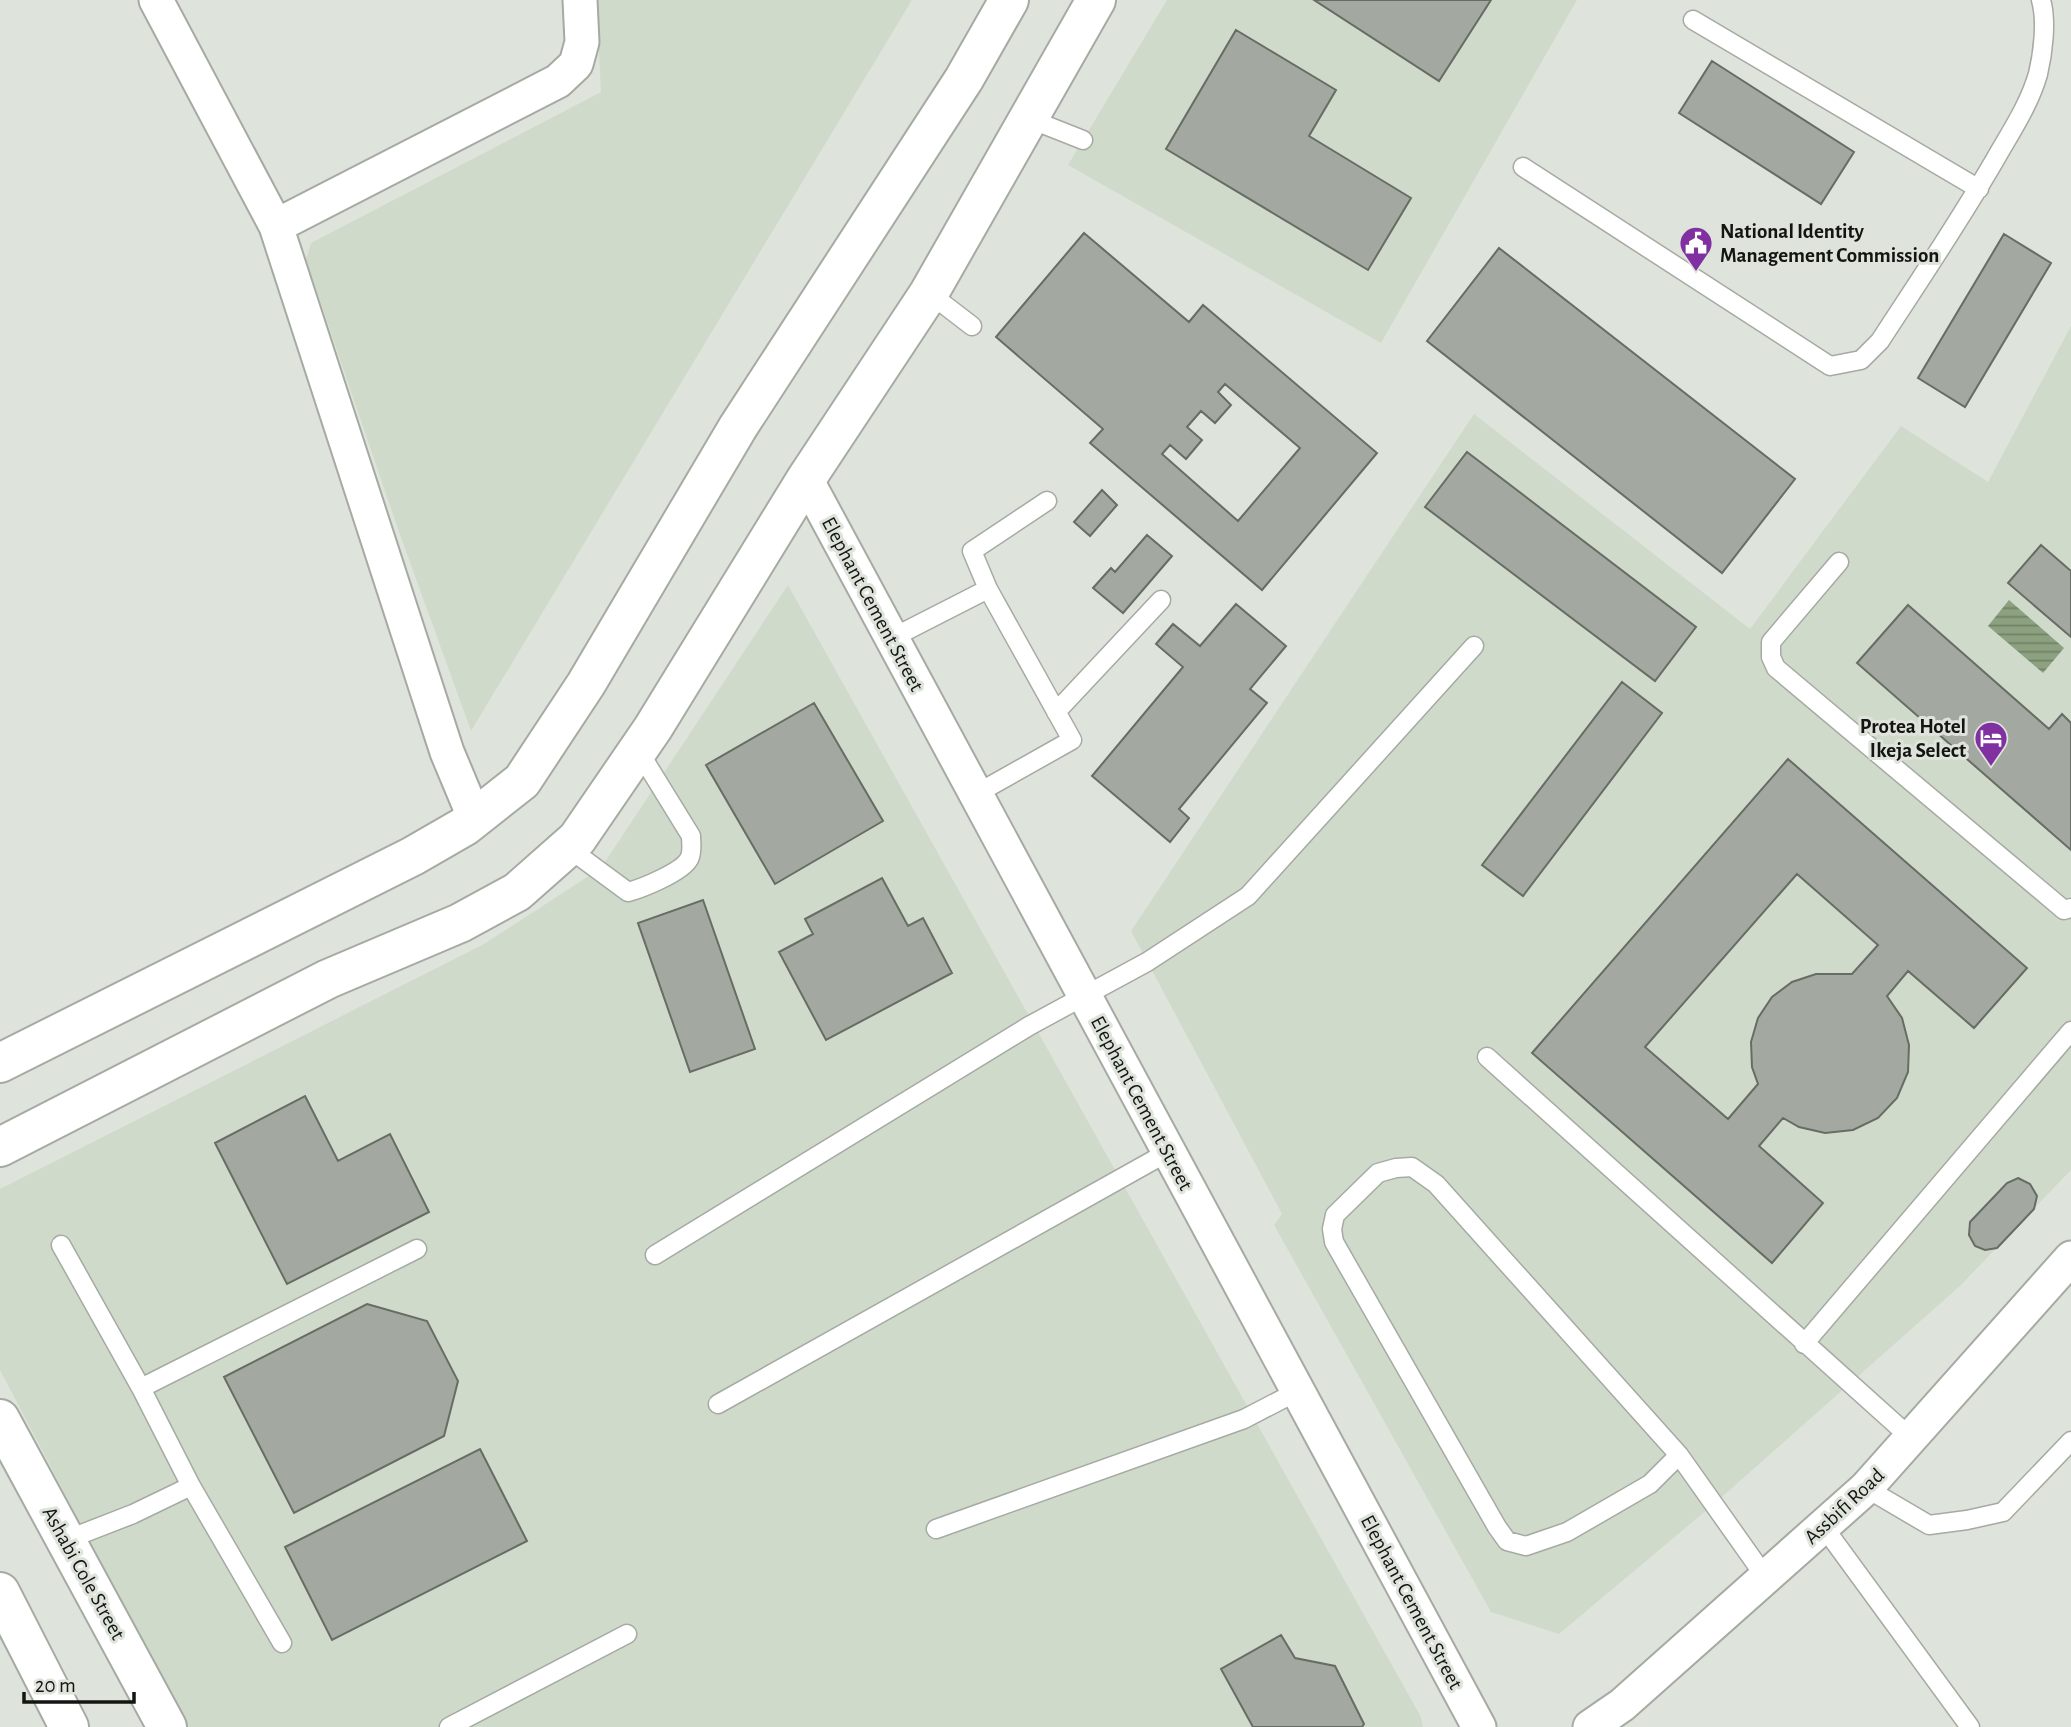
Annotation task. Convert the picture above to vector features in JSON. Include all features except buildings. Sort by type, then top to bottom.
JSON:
[{"type":"street","points":[[156,0],[276,226],[447,752],[475,819]]},
{"type":"street","points":[[276,226],[558,81],[576,64],[582,42],[580,0]]},
{"type":"street","points":[[0,1063],[413,856],[475,819],[522,781],[586,684],[738,427],[964,79],[1009,0]]},
{"type":"street","points":[[0,1147],[328,979],[460,923],[517,892],[577,839],[638,750],[806,479],[929,293],[1096,0]]},
{"type":"street","name":"Elephant Cement Street","points":[[806,479],[1479,1727]]},
{"type":"street","name":"Assbifi Road","points":[[1590,1727],[1622,1705],[1866,1488],[2071,1258]]},
{"type":"street","name":"Ashabi Cole Street","points":[[1,1424],[167,1727]]},
{"type":"street","points":[[0,1592],[69,1727]]},
{"type":"lane","points":[[1523,167],[1830,366],[1861,360],[1880,341],[1979,189],[2026,104],[2038,75],[2042,48],[2041,0]]},
{"type":"lane","points":[[1693,20],[1979,189]]},
{"type":"lane","points":[[1030,119],[1083,140]]},
{"type":"lane","points":[[929,293],[972,326]]},
{"type":"lane","points":[[976,794],[1072,740],[988,589],[972,551],[1047,501]]},
{"type":"lane","points":[[1839,562],[1771,642],[1771,657],[1776,668],[2064,909],[2071,908]]},
{"type":"lane","points":[[891,638],[988,589]]},
{"type":"lane","points":[[1056,712],[1161,600]]},
{"type":"lane","points":[[655,1255],[1084,995],[1147,962],[1248,896],[1474,646]]},
{"type":"lane","points":[[567,847],[628,892],[683,867],[689,860],[691,836],[638,750]]},
{"type":"lane","points":[[1804,1344],[2071,1031]]},
{"type":"lane","points":[[1487,1057],[1911,1438]]},
{"type":"lane","points":[[718,1404],[1168,1152]]},
{"type":"lane","points":[[1679,1455],[1650,1484],[1567,1532],[1526,1546],[1507,1541],[1334,1242],[1332,1229],[1335,1214],[1378,1173],[1412,1167],[1436,1184],[1679,1455],[1766,1578]]},
{"type":"lane","points":[[61,1245],[141,1388],[191,1486],[282,1643]]},
{"type":"lane","points":[[141,1388],[417,1250]]},
{"type":"lane","points":[[936,1528],[1244,1419],[1298,1391]]},
{"type":"lane","points":[[1866,1488],[1929,1525],[2003,1512],[2071,1441]]},
{"type":"lane","points":[[66,1540],[133,1514],[191,1486]]},
{"type":"lane","points":[[1824,1526],[1970,1727]]},
{"type":"lane","points":[[449,1727],[627,1634]]},
{"type":"shaded area","points":[[596,0],[912,0],[471,731],[399,532],[306,260],[311,243],[601,92]]},
{"type":"shaded area","points":[[1167,0],[1577,0],[1381,343],[1068,165]]},
{"type":"shaded area","points":[[2071,326],[2071,1170],[1960,1286],[1714,1504],[1559,1634],[1491,1612],[1274,1225],[1282,1214],[1131,931],[1474,414],[1750,629],[1901,426],[1988,482]]},
{"type":"shaded area","points":[[788,585],[1421,1717],[1423,1727],[187,1727],[0,1370],[0,1189],[484,944],[601,868]]},
{"type":"shaded area","points":[[2009,600],[2064,648],[2043,673],[1988,626]]},
{"type":"place","name":"National Identity Management Commission","points":[[1696,273]]},
{"type":"place","name":"Protea Hotel Ikeja Select","points":[[1991,768]]}]
